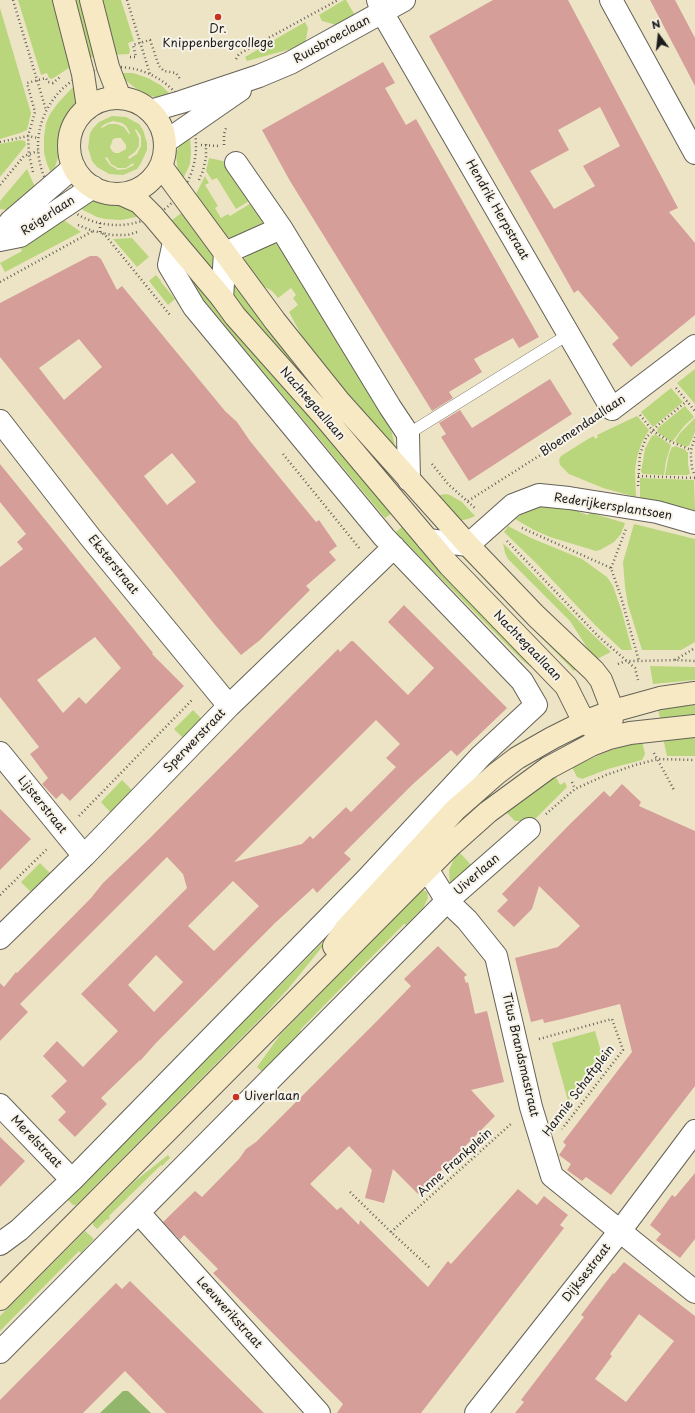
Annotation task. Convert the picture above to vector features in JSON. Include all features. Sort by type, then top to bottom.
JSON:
[{"type":"street","points":[[64,0],[83,74],[88,108]]},
{"type":"street","points":[[91,0],[108,67],[120,98]]},
{"type":"street","name":"Ruusbroeclaan","points":[[150,111],[259,76],[309,54],[380,6],[404,0]]},
{"type":"street","points":[[611,0],[695,153]]},
{"type":"street","name":"Hendrik Herpstraat","points":[[380,6],[569,334],[619,404]]},
{"type":"street","name":"Ruusbroeclaan","points":[[165,142],[259,76]]},
{"type":"street","points":[[120,98],[141,104],[150,111],[159,121],[165,142],[161,166],[151,180],[137,190],[121,194],[103,191],[93,187],[81,177],[74,167],[70,151],[70,135],[79,117],[88,108],[102,100],[120,98]]},
{"type":"street","points":[[230,155],[281,228],[408,434],[409,480]]},
{"type":"street","name":"Nachtegaallaan","points":[[161,166],[275,321],[339,401],[468,545],[531,610],[594,671],[601,680],[613,711],[609,738]]},
{"type":"street","name":"Reigerlaan","points":[[0,235],[11,221],[74,167]]},
{"type":"street","name":"Reigerlaan","points":[[0,240],[20,236],[93,187]]},
{"type":"street","name":"Nachtegaallaan","points":[[121,194],[139,202],[153,216],[222,298],[235,316],[322,414],[449,565],[566,686],[584,722]]},
{"type":"street","points":[[222,298],[225,253],[281,228]]},
{"type":"street","points":[[0,1244],[19,1230],[72,1180],[365,881],[481,756],[536,705],[522,681],[394,547],[194,307],[169,265],[174,242]]},
{"type":"street","name":"Bloemendaallaan","points":[[619,404],[695,346]]},
{"type":"street","name":"Eksterstraat","points":[[0,421],[90,537],[229,706]]},
{"type":"street","name":"Rederijkersplantsoen","points":[[468,545],[513,505],[539,495],[569,498],[658,512],[695,523]]},
{"type":"street","points":[[428,540],[468,545]]},
{"type":"street","name":"Sperwerstraat","points":[[0,938],[84,856],[229,706],[394,547]]},
{"type":"street","points":[[303,992],[345,930],[455,810],[496,774],[517,758],[535,747],[584,722],[642,702],[695,693]]},
{"type":"street","points":[[584,722],[609,738]]},
{"type":"street","points":[[0,1298],[221,1078],[303,992],[451,845],[488,812],[533,778],[561,760],[609,738],[630,733],[695,726]]},
{"type":"street","name":"Lijsterstraat","points":[[0,753],[84,856]]},
{"type":"street","points":[[481,756],[517,758]]},
{"type":"street","name":"Uiverlaan","points":[[0,1352],[447,900],[529,829]]},
{"type":"street","name":"Titus Brandsmastraat","points":[[427,869],[447,900],[467,920],[496,956],[531,1107],[552,1176],[695,1292]]},
{"type":"street","name":"Merelstraat","points":[[0,1105],[72,1180]]},
{"type":"street","name":"Dijksestraat","points":[[476,1413],[620,1231],[695,1131]]},
{"type":"street","name":"Leeuwerikstraat","points":[[139,1213],[319,1413]]},
{"type":"lane","points":[[408,434],[569,334]]},
{"type":"path","points":[[13,0],[46,110]]},
{"type":"path","points":[[127,0],[150,74]]},
{"type":"path","points":[[232,64],[239,54],[338,0]]},
{"type":"path","points":[[129,57],[136,57],[133,45],[150,40],[159,66],[164,71],[176,73],[181,81]]},
{"type":"path","points":[[118,67],[135,69],[150,74],[169,84]]},
{"type":"path","points":[[29,155],[28,136],[35,112],[27,83],[46,78],[48,82],[53,83],[63,74]]},
{"type":"path","points":[[46,178],[38,151],[40,124],[46,110],[60,91],[70,81],[77,77]]},
{"type":"path","points":[[0,142],[28,136],[38,138]]},
{"type":"path","points":[[199,181],[206,157],[206,136]]},
{"type":"path","points":[[186,187],[194,168],[197,145],[207,146],[230,155]]},
{"type":"path","points":[[0,185],[24,156],[38,151]]},
{"type":"path","points":[[70,208],[94,221],[110,225],[129,225],[146,219]]},
{"type":"path","points":[[75,224],[93,231],[112,235],[141,231]]},
{"type":"path","points":[[0,282],[93,231]]},
{"type":"path","points":[[639,661],[621,597],[611,568],[637,497],[640,454],[646,438],[687,401],[695,411]]},
{"type":"path","points":[[619,404],[667,440],[691,450]]},
{"type":"path","name":"Bloemendaallaan","points":[[468,501],[619,404]]},
{"type":"path","points":[[408,434],[448,484],[468,501],[497,519],[521,528],[611,568]]},
{"type":"path","points":[[638,476],[695,477],[692,468],[691,450],[695,437]]},
{"type":"path","points":[[497,519],[599,637],[635,668],[642,702]]},
{"type":"path","points":[[675,660],[695,648]]},
{"type":"path","points":[[626,661],[695,661]]},
{"type":"path","points":[[0,895],[210,683]]},
{"type":"path","points":[[647,732],[650,747],[674,790]]},
{"type":"path","points":[[529,829],[575,789],[606,775],[658,759],[695,760]]},
{"type":"path","name":"Hannie Schaftplein","points":[[517,1045],[612,1019],[623,1050],[545,1152]]},
{"type":"path","name":"Anne Frankplein","points":[[390,1232],[531,1107]]},
{"type":"path","points":[[350,1192],[390,1232],[431,1269]]},
{"type":"green space","points":[[18,0],[57,0],[75,64],[52,79],[49,78],[47,73],[41,75]]},
{"type":"green space","points":[[71,0],[80,0],[96,56],[88,58]]},
{"type":"green space","points":[[102,0],[121,0],[134,41],[128,43],[130,50],[129,54],[112,55]]},
{"type":"green space","points":[[346,0],[356,17],[340,26],[322,21],[319,15]]},
{"type":"green space","points":[[0,8],[31,113],[27,130],[0,139]]},
{"type":"green space","points":[[305,22],[308,28],[305,45],[247,61],[245,57]]},
{"type":"green space","points":[[121,73],[133,73],[148,78],[162,86],[172,96],[159,98],[143,94],[124,79]]},
{"type":"green space","points":[[78,83],[78,100],[63,130],[58,158],[51,173],[44,153],[46,123],[50,114],[58,103]]},
{"type":"green space","points":[[112,116],[126,117],[139,124],[143,130],[147,143],[147,150],[137,169],[123,175],[109,174],[97,167],[92,161],[88,148],[90,133],[99,122]],"holes":[[[113,121],[122,123],[126,126],[130,133],[129,134],[124,127],[117,124],[109,124],[102,128],[101,127]],[[136,129],[141,136],[141,146],[137,154],[129,159],[128,157],[135,152],[139,146],[139,138],[135,130]],[[121,138],[126,145],[126,149],[119,153],[112,151],[110,147],[113,139]],[[107,157],[111,164],[118,168],[126,168],[133,163],[134,165],[126,169],[118,170],[110,165],[105,158]]]},
{"type":"green space","points":[[190,137],[190,164],[182,181],[178,174],[176,154],[180,143]]},
{"type":"green space","points":[[20,140],[25,141],[26,145],[0,177],[0,144]]},
{"type":"green space","points":[[209,158],[227,163],[254,198],[236,209],[217,178],[212,180],[206,171]]},
{"type":"green space","points":[[27,169],[35,187],[8,210],[0,209],[0,201]]},
{"type":"green space","points":[[205,176],[209,183],[205,185],[218,206],[215,208],[221,218],[228,214],[230,216],[256,200],[264,220],[261,225],[235,238],[230,238],[223,235],[194,198]]},
{"type":"green space","points":[[94,200],[130,207],[141,216],[121,220],[105,219],[97,217],[75,206],[85,201]]},
{"type":"green space","points":[[184,211],[218,257],[216,276],[168,223]]},
{"type":"green space","points":[[58,216],[81,232],[5,272],[0,263],[22,251],[22,246]]},
{"type":"green space","points":[[132,238],[149,257],[137,267],[113,239]]},
{"type":"green space","points":[[274,243],[284,248],[388,417],[396,450],[312,355],[289,312],[298,305],[293,298],[296,295],[291,288],[278,298],[272,291],[256,282],[241,261],[262,245]]},
{"type":"green space","points":[[188,272],[392,513],[385,518],[193,287],[189,281]]},
{"type":"green space","points":[[156,275],[175,299],[168,305],[149,281]]},
{"type":"green space","points":[[229,276],[317,387],[282,359],[233,301]]},
{"type":"green space","points":[[695,369],[695,404],[677,383]]},
{"type":"green space","points":[[671,388],[683,402],[653,427],[641,412]]},
{"type":"green space","points":[[685,406],[694,417],[684,426],[672,442],[657,432],[657,430]]},
{"type":"green space","points":[[637,416],[649,430],[642,442],[637,457],[635,470],[636,497],[603,488],[569,474],[560,465],[559,460],[561,456],[588,439],[594,436],[595,439],[598,437],[597,435]]},
{"type":"green space","points":[[695,418],[695,432],[689,446],[688,445],[687,447],[676,443],[675,441],[680,433]]},
{"type":"green space","points":[[655,434],[671,445],[666,461],[664,475],[643,474],[641,472],[645,449],[651,437]]},
{"type":"green space","points":[[675,446],[688,452],[690,474],[688,475],[665,475],[669,454],[672,447]]},
{"type":"green space","points":[[640,478],[694,480],[695,511],[640,498]]},
{"type":"green space","points":[[440,495],[450,495],[462,502],[475,516],[457,521],[436,499]]},
{"type":"green space","points":[[545,506],[573,509],[587,515],[591,513],[625,523],[621,534],[614,542],[596,551],[550,537],[515,519],[533,509]]},
{"type":"green space","points":[[634,524],[695,539],[695,642],[681,650],[642,650],[628,605],[623,562]]},
{"type":"green space","points":[[403,526],[534,664],[531,667],[522,660],[396,532]]},
{"type":"green space","points":[[508,526],[531,538],[582,559],[607,577],[613,586],[622,612],[632,650],[622,650],[596,626],[504,532]]},
{"type":"green space","points":[[443,537],[582,667],[574,671]]},
{"type":"green space","points":[[503,543],[611,652],[595,660],[570,621],[508,559]]},
{"type":"green space","points":[[650,666],[695,667],[695,680],[653,684]]},
{"type":"green space","points":[[695,705],[695,721],[661,724],[658,709]]},
{"type":"green space","points":[[193,710],[203,720],[185,740],[174,729]]},
{"type":"green space","points":[[695,735],[695,756],[667,756],[663,738]]},
{"type":"green space","points":[[642,741],[645,754],[642,760],[608,769],[582,779],[577,777],[572,767],[611,750]]},
{"type":"green space","points":[[555,775],[560,785],[565,782],[567,787],[528,826],[522,821],[515,821],[504,810]]},
{"type":"green space","points":[[122,780],[133,791],[112,814],[101,802]]},
{"type":"green space","points":[[459,852],[474,868],[450,886],[449,870]]},
{"type":"green space","points":[[40,863],[51,874],[32,893],[21,882]]},
{"type":"green space","points":[[423,890],[427,892],[428,898],[423,908],[406,925],[404,924],[300,1030],[301,1031],[278,1056],[265,1074],[257,1067],[280,1035],[419,892]]},
{"type":"green space","points":[[332,929],[335,931],[288,989],[264,1015],[76,1205],[73,1205],[67,1199],[329,936],[327,934]]},
{"type":"green space","points":[[595,1031],[603,1058],[568,1101],[552,1043]]},
{"type":"green space","points":[[168,1155],[170,1158],[109,1216],[110,1218],[108,1220],[107,1219],[97,1229],[93,1225],[93,1222],[135,1181]]},
{"type":"green space","points":[[85,1231],[94,1239],[81,1253],[79,1251],[0,1331],[0,1316]]},
{"type":"green space","points":[[123,1391],[128,1391],[151,1413],[100,1413]]},
{"type":"building","points":[[493,0],[568,0],[678,208],[669,212],[695,243],[695,315],[631,367],[612,344],[619,338],[578,290],[574,293],[429,36]],"holes":[[[600,107],[620,146],[583,166],[595,186],[554,209],[530,171],[569,150],[558,130]]]},
{"type":"building","points":[[650,0],[675,0],[695,38],[695,86]]},
{"type":"building","points":[[383,62],[395,83],[385,88],[406,125],[416,119],[539,337],[519,348],[513,338],[474,359],[482,372],[449,392],[453,398],[432,411],[290,181],[262,130]]},
{"type":"building","points":[[90,256],[97,256],[101,259],[117,290],[122,286],[225,411],[237,422],[250,441],[316,522],[319,520],[337,546],[329,552],[336,560],[306,586],[310,590],[260,640],[241,655],[216,626],[0,357],[0,303]],"holes":[[[79,339],[102,367],[64,400],[39,368]],[[172,453],[196,482],[167,505],[144,476]]]},
{"type":"building","points":[[550,379],[572,414],[469,481],[441,437],[446,434],[439,423],[460,410],[472,428]]},
{"type":"building","points":[[0,464],[153,653],[152,654],[184,686],[70,801],[62,793],[56,799],[42,784],[48,778],[30,754],[39,747],[0,697],[0,567],[23,549],[17,542],[26,534],[0,502]],"holes":[[[95,637],[121,668],[86,704],[79,697],[63,713],[37,680]]]},
{"type":"building","points":[[404,605],[507,708],[457,756],[451,750],[413,784],[344,853],[351,859],[317,893],[313,888],[275,923],[140,1061],[101,1098],[107,1104],[75,1137],[58,1120],[66,1112],[51,1096],[67,1081],[43,1056],[57,1041],[83,1067],[118,1031],[81,994],[187,888],[183,874],[167,857],[20,1004],[28,1012],[0,1041],[0,983],[4,987],[16,972],[17,973],[91,898],[103,883],[149,839],[338,649],[340,652],[351,641],[353,641],[408,695],[434,668],[388,622]],"holes":[[[376,720],[400,744],[386,758],[396,767],[351,812],[346,807],[313,839],[310,836],[302,844],[234,862]],[[233,881],[259,906],[214,951],[188,926]],[[156,955],[183,982],[154,1012],[128,985]]]},
{"type":"building","points":[[622,784],[641,802],[639,806],[695,831],[695,1086],[611,1195],[586,1177],[582,1181],[567,1170],[571,1164],[559,1155],[566,1145],[563,1142],[632,1052],[620,1004],[544,1023],[543,1019],[531,1022],[515,958],[558,947],[580,926],[539,886],[532,909],[514,927],[497,911],[508,900],[502,894],[569,825],[604,791],[610,797]]},
{"type":"building","points":[[0,809],[31,839],[0,870]]},
{"type":"building","points":[[438,946],[467,975],[464,977],[466,983],[468,982],[475,1014],[487,1011],[504,1082],[471,1090],[495,1116],[418,1194],[393,1169],[384,1203],[365,1198],[372,1170],[349,1146],[310,1184],[337,1210],[341,1207],[359,1225],[360,1220],[428,1287],[448,1261],[451,1264],[518,1189],[537,1205],[544,1196],[568,1215],[560,1225],[564,1228],[421,1413],[337,1413],[343,1404],[213,1273],[218,1269],[184,1235],[180,1240],[163,1222],[195,1191],[202,1197],[239,1159],[246,1149],[256,1142],[411,986],[404,979]]},
{"type":"building","points":[[0,1137],[25,1161],[0,1187]]},
{"type":"building","points":[[695,1173],[695,1239],[680,1258],[656,1240],[661,1234],[650,1225],[672,1195],[675,1197]]},
{"type":"building","points":[[624,1262],[695,1316],[695,1413],[515,1413],[524,1402],[521,1400],[584,1317],[581,1315],[613,1273],[614,1274]],"holes":[[[639,1314],[674,1341],[626,1402],[595,1379],[612,1356],[610,1354]]]},
{"type":"building","points":[[130,1281],[264,1413],[166,1413],[125,1371],[83,1413],[0,1413],[0,1400],[116,1283],[122,1289]]},
{"type":"place","name":"Dr. Knippenbergcollege","points":[[218,17]]},
{"type":"place","name":"Uiverlaan","points":[[236,1097]]}]
